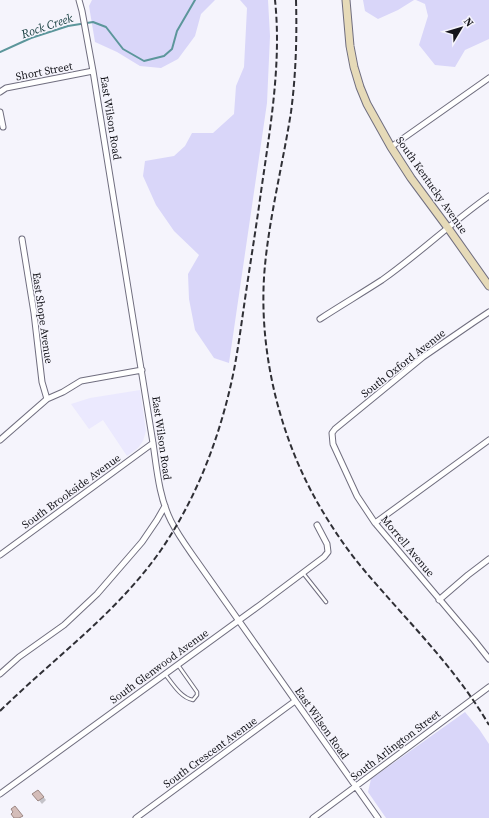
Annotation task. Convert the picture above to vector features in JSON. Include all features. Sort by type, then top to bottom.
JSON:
[{"type":"street","name":"East Wilson Road","points":[[79,0],[93,71],[154,443],[158,484],[170,520],[295,702],[378,818]]},
{"type":"street","name":"South Kentucky Avenue","points":[[346,0],[350,46],[354,67],[367,104],[391,148],[411,178],[489,286]]},
{"type":"street","name":"Short Street","points":[[0,92],[6,88],[93,71]]},
{"type":"street","points":[[391,148],[489,78]]},
{"type":"street","points":[[0,112],[3,127]]},
{"type":"street","points":[[320,319],[382,279],[489,196]]},
{"type":"street","name":"East Shope Avenue","points":[[22,239],[34,313],[42,382],[47,399]]},
{"type":"street","name":"South Oxford Avenue","points":[[332,433],[423,357],[489,312]]},
{"type":"street","points":[[0,440],[47,399],[64,392],[81,381],[142,370]]},
{"type":"street","name":"Morrell Avenue","points":[[332,433],[333,444],[357,496],[375,523],[489,659]]},
{"type":"street","points":[[375,523],[489,440]]},
{"type":"street","name":"South Brookside Avenue","points":[[0,554],[154,443]]},
{"type":"street","points":[[0,674],[18,657],[64,625],[97,594],[142,542],[165,506]]},
{"type":"street","name":"South Glenwood Avenue","points":[[0,794],[324,557],[328,552],[327,544],[317,525]]},
{"type":"street","points":[[439,600],[489,559]]},
{"type":"street","name":"South Arlington Street","points":[[313,818],[489,687]]},
{"type":"street","name":"South Crescent Avenue","points":[[136,818],[295,702]]},
{"type":"lane","points":[[303,572],[326,602]]},
{"type":"lane","points":[[165,674],[182,694],[189,700],[193,700],[197,695],[197,692],[178,665]]},
{"type":"shaded area","points":[[92,0],[215,0],[201,14],[195,36],[178,59],[161,68],[140,66],[117,52],[95,42],[89,6]]},
{"type":"shaded area","points":[[240,0],[268,0],[270,36],[267,103],[229,363],[214,358],[195,330],[189,299],[188,274],[199,255],[174,231],[156,205],[143,176],[145,161],[174,156],[185,146],[192,133],[213,133],[234,114],[236,86],[244,67],[247,8]]},
{"type":"shaded area","points":[[363,0],[414,0],[398,10],[378,19],[365,11]]},
{"type":"shaded area","points":[[416,0],[489,0],[489,39],[465,50],[455,67],[435,65],[419,45],[428,16],[425,4]]},
{"type":"shaded area","points":[[140,390],[146,431],[143,441],[138,448],[127,456],[103,420],[89,429],[71,404],[90,398]]},
{"type":"shaded area","points":[[465,712],[489,744],[489,818],[386,818],[368,792],[371,779]]},
{"type":"building","points":[[38,790],[44,797],[38,801],[32,794]]},
{"type":"building","points":[[15,806],[23,816],[14,818],[11,814],[13,812],[11,809]]},
{"type":"waterway","name":"Rock Creek","points":[[0,52],[31,38],[68,26],[93,22],[106,27],[123,49],[144,61],[164,56],[172,49],[177,31],[195,0]]},
{"type":"railway","points":[[0,711],[105,615],[144,573],[161,550],[186,508],[197,486],[215,441],[229,394],[234,370],[271,125],[277,50],[275,0]]},
{"type":"railway","points":[[296,0],[296,56],[293,98],[270,227],[263,296],[264,328],[268,359],[282,421],[306,480],[320,507],[346,547],[380,589],[446,664],[476,704],[489,725]]}]
